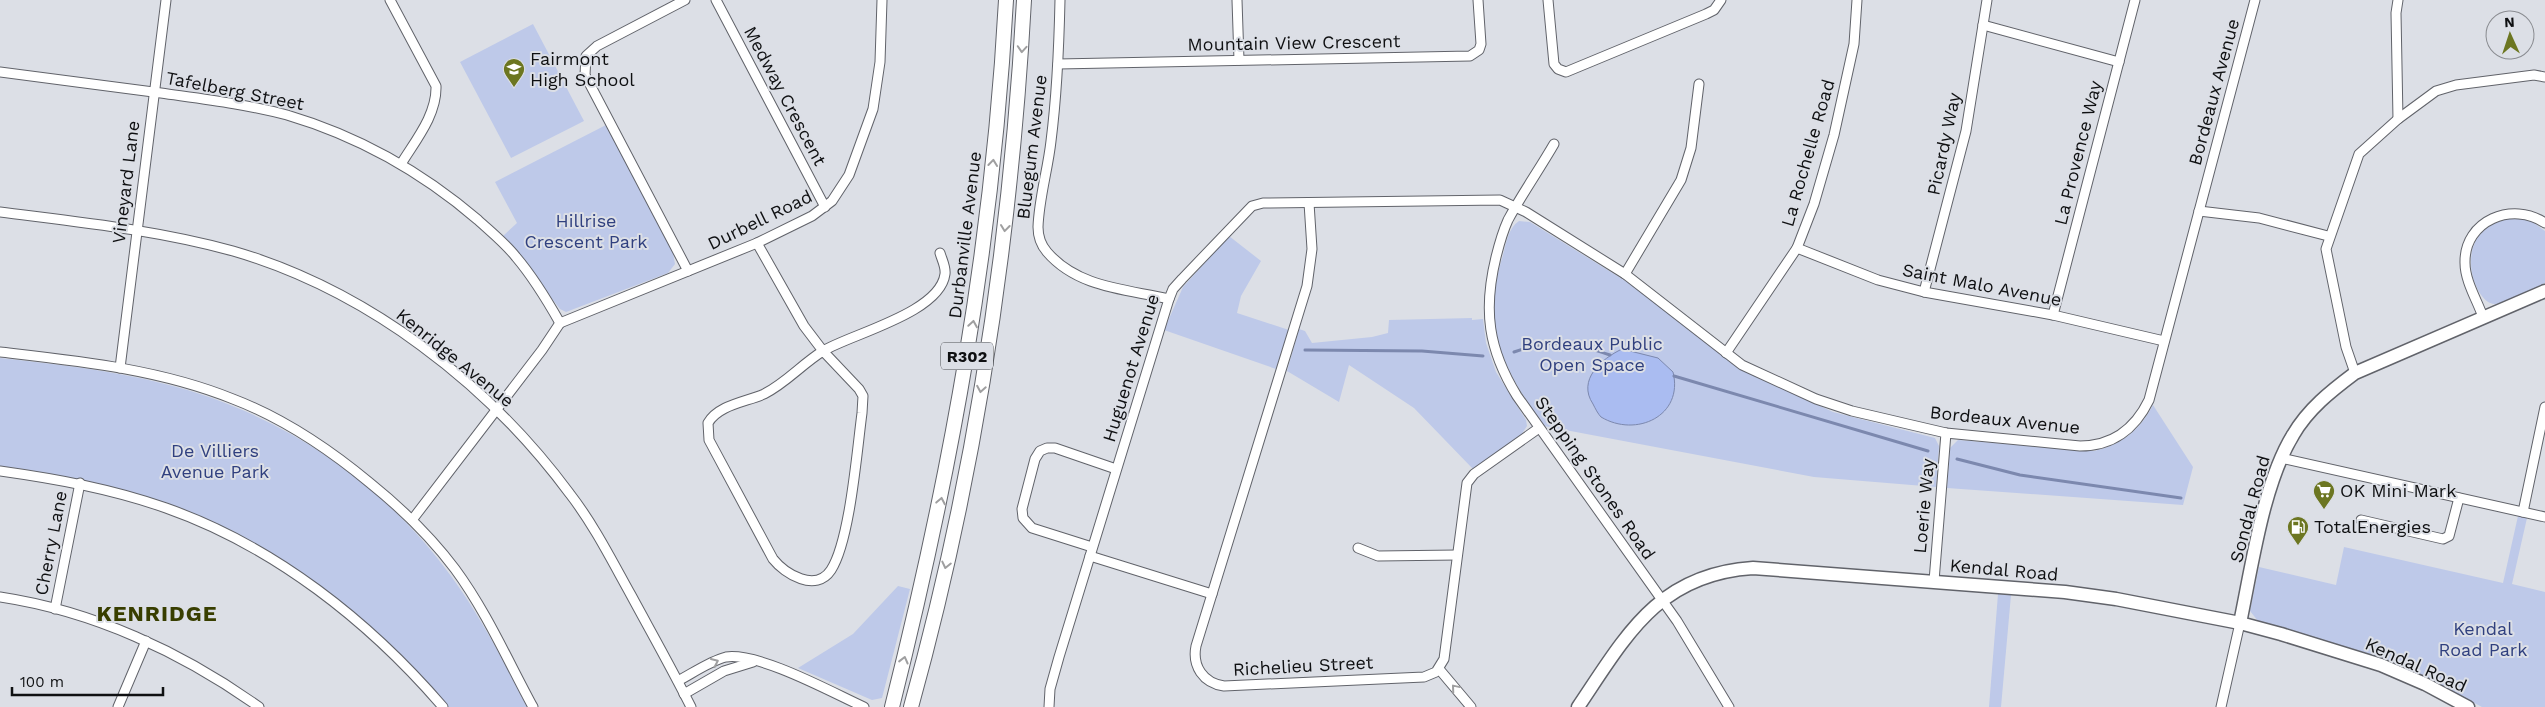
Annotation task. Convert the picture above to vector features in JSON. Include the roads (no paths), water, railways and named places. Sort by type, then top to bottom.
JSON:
[{"type":"main road","name":"Durbanville Avenue","points":[[892,707],[936,526],[973,326],[993,165],[1006,0]]},
{"type":"main road","name":"R302","points":[[912,707],[956,522],[990,335],[1016,125],[1024,0]]},
{"type":"street","name":"Vineyard Lane","points":[[120,368],[166,0]]},
{"type":"street","points":[[390,0],[436,86],[435,101],[430,115],[401,164]]},
{"type":"street","points":[[685,0],[597,46],[586,56],[584,68],[603,110],[688,270]]},
{"type":"street","name":"Medway Crescent","points":[[716,0],[825,207]]},
{"type":"street","name":"Durbell Road","points":[[560,323],[758,243],[803,221],[825,207],[843,186],[873,109],[880,62],[882,0]]},
{"type":"street","name":"Bluegum Avenue","points":[[1060,0],[1058,64],[1051,140],[1038,232],[1042,244],[1053,257],[1093,283],[1169,299]]},
{"type":"street","points":[[1237,0],[1238,60]]},
{"type":"street","name":"Mountain View Crescent","points":[[1058,64],[1470,56],[1478,50],[1481,44],[1478,0]]},
{"type":"street","points":[[1548,0],[1554,64],[1558,69],[1566,72],[1706,14],[1714,10],[1721,0]]},
{"type":"street","name":"La Rochelle Road","points":[[1726,354],[1797,248],[1814,204],[1834,135],[1854,44],[1857,0]]},
{"type":"street","name":"Picardy Way","points":[[1924,292],[1966,131],[1987,0]]},
{"type":"street","name":"La Provence Way","points":[[2054,315],[2135,0]]},
{"type":"street","name":"Bordeaux Avenue","points":[[1516,207],[1625,274],[1726,354],[1752,370],[1830,404],[1946,433],[2080,446],[2096,445],[2113,439],[2133,425],[2144,410],[2199,211],[2254,0]]},
{"type":"street","points":[[2398,0],[2396,13],[2398,119]]},
{"type":"street","points":[[1983,25],[2119,62]]},
{"type":"street","name":"Tafelberg Street","points":[[0,72],[218,101],[286,115],[338,133],[401,164],[451,197],[515,255],[536,283],[560,323]]},
{"type":"street","points":[[2355,373],[2346,351],[2328,268],[2326,248],[2328,236],[2359,154],[2398,119],[2436,91],[2446,87],[2534,75],[2545,77]]},
{"type":"street","points":[[1625,274],[1672,197],[1684,172],[1694,134],[1699,84]]},
{"type":"street","name":"Stepping Stones Road","points":[[1554,144],[1508,221],[1491,279],[1488,301],[1490,328],[1495,352],[1504,376],[1662,600],[1729,707]]},
{"type":"street","name":"Huguenot Avenue","points":[[1049,707],[1053,678],[1169,299],[1173,289],[1247,209],[1263,203],[1493,200],[1516,207]]},
{"type":"street","name":"Richelieu Street","points":[[1309,203],[1312,249],[1307,286],[1196,646],[1194,658],[1202,676],[1218,685],[1424,677],[1433,675],[1440,669]]},
{"type":"street","points":[[2199,211],[2259,218],[2328,236]]},
{"type":"street","name":"Kenridge Avenue","points":[[0,212],[136,230],[191,240],[236,252],[316,284],[402,331],[497,410],[554,474],[585,515],[691,707]]},
{"type":"street","points":[[2484,317],[2465,270],[2466,253],[2471,237],[2489,220],[2504,214],[2530,215],[2545,224]]},
{"type":"street","points":[[758,243],[792,308],[823,351],[850,377],[859,389],[863,402],[847,518],[836,561],[830,572],[813,580],[806,580],[786,572],[772,560],[709,440],[706,428],[710,418],[717,412],[779,386],[823,351],[906,315],[924,302],[942,284],[945,267],[940,253]]},
{"type":"street","name":"Saint Malo Avenue","points":[[1797,248],[1878,280],[1924,292],[2054,315],[2164,341]]},
{"type":"street","name":"Sondal Road","points":[[2221,707],[2267,502],[2281,458],[2293,434],[2309,413],[2329,393],[2355,373],[2545,291]]},
{"type":"street","points":[[412,520],[497,410],[560,323]]},
{"type":"street","points":[[0,352],[120,368],[201,388],[256,409],[313,441],[344,462],[412,520],[445,556],[464,582],[533,707]]},
{"type":"street","points":[[2523,512],[2545,407]]},
{"type":"street","points":[[1472,707],[1440,669],[1444,659],[1464,492],[1469,480],[1477,471],[1539,428]]},
{"type":"street","name":"Loerie Way","points":[[1934,581],[1946,433]]},
{"type":"street","points":[[1116,469],[1051,448],[1040,451],[1035,459],[1022,509],[1025,522],[1032,528],[1091,552],[1212,594]]},
{"type":"street","points":[[2281,458],[2545,517]]},
{"type":"street","points":[[0,471],[80,484],[132,497],[200,522],[284,567],[356,619],[424,685],[443,707]]},
{"type":"street","name":"Cherry Lane","points":[[55,609],[80,484]]},
{"type":"street","points":[[2361,520],[2444,539],[2449,536],[2452,529],[2459,498]]},
{"type":"street","points":[[1358,548],[1378,556],[1457,555]]},
{"type":"street","name":"Kendal Road","points":[[1578,707],[1632,629],[1662,600],[1680,588],[1704,577],[1741,569],[1778,569],[2092,595],[2240,623],[2373,662],[2425,684],[2468,707]]},
{"type":"street","points":[[0,597],[55,609],[146,641],[205,671],[258,707]]},
{"type":"street","points":[[118,707],[146,641]]},
{"type":"street","points":[[678,681],[724,658],[736,657],[767,664],[864,707]]},
{"type":"street","points":[[684,694],[724,671],[756,661]]},
{"type":"water","points":[[1622,349],[1658,358],[1673,372],[1675,387],[1671,401],[1664,411],[1654,419],[1642,424],[1615,423],[1601,417],[1589,395],[1590,379],[1599,364]]},
{"type":"waterway","points":[[1514,352],[1541,345],[1562,343],[1610,355]]},
{"type":"waterway","points":[[1305,350],[1422,351],[1483,356]]},
{"type":"waterway","points":[[1674,376],[1928,451]]},
{"type":"waterway","points":[[1957,459],[2020,475],[2181,498]]},
{"type":"place","name":"Fairmont High School","points":[[514,88]]},
{"type":"place","name":"OK Mini Mark","points":[[2324,510]]},
{"type":"place","name":"TotalEnergies","points":[[2298,546]]},
{"type":"district","name":"KENRIDGE","points":[[157,613]]},
{"type":"park label","name":"Hillrise Crescent Park","points":[[586,231]]},
{"type":"park label","name":"Bordeaux Public Open Space","points":[[1592,354]]},
{"type":"park label","name":"De Villiers Avenue Park","points":[[215,461]]},
{"type":"park label","name":"Kendal Road Park","points":[[2483,639]]}]
